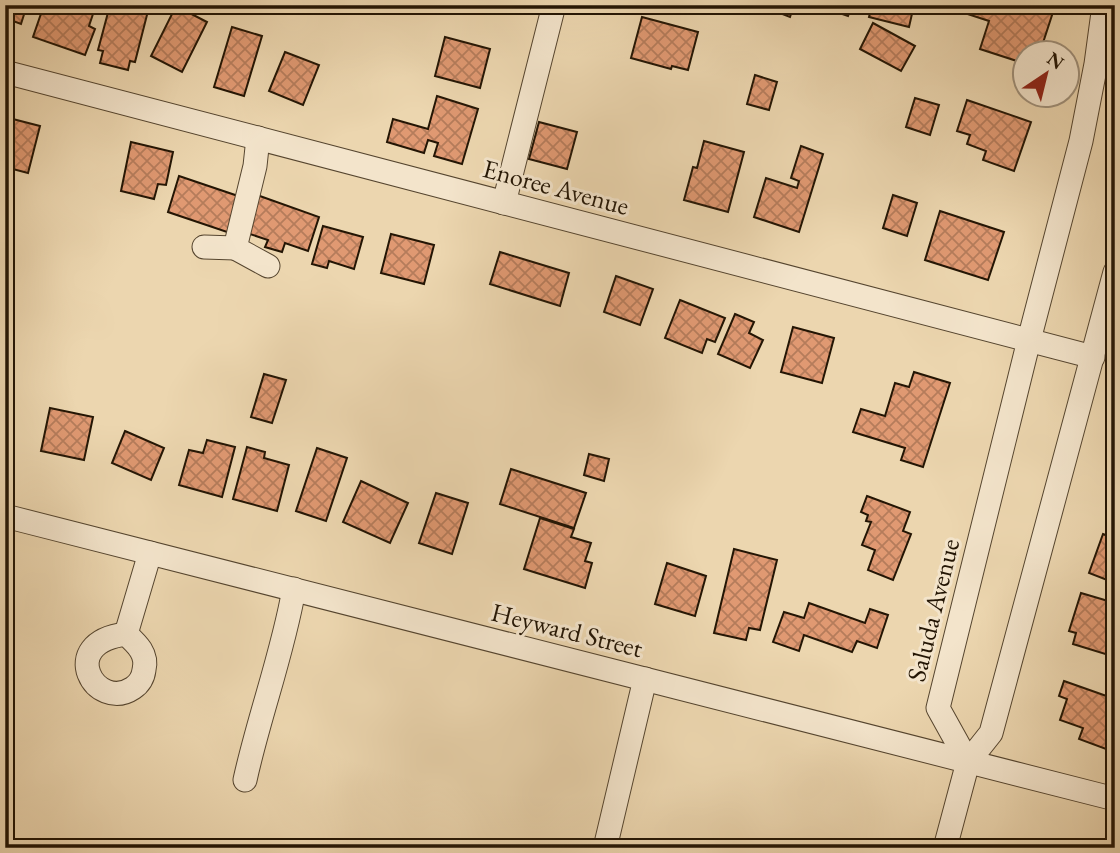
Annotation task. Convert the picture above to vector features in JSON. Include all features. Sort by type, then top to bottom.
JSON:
[{"type":"street","points":[[504,203],[554,5]]},
{"type":"street","name":"Saluda Avenue","points":[[968,762],[938,708],[1029,340],[1082,141],[1104,5]]},
{"type":"street","name":"Enoree Avenue","points":[[5,72],[1093,357]]},
{"type":"street","points":[[235,248],[255,166],[258,138]]},
{"type":"street","points":[[204,247],[235,248],[268,265]]},
{"type":"street","points":[[945,848],[968,762],[992,733],[1115,272]]},
{"type":"street","name":"Heyward Street","points":[[5,516],[1115,799]]},
{"type":"street","points":[[126,634],[150,553]]},
{"type":"street","points":[[245,780],[294,589]]},
{"type":"street","points":[[606,848],[645,679]]},
{"type":"building","points":[[5,5],[27,5],[21,24],[5,18]]},
{"type":"building","points":[[44,5],[96,5],[89,26],[95,29],[85,55],[33,37]]},
{"type":"building","points":[[110,5],[149,7],[135,62],[130,61],[128,70],[100,63],[103,51],[98,50]]},
{"type":"building","points":[[759,5],[794,5],[790,17]]},
{"type":"building","points":[[816,5],[852,5],[848,16]]},
{"type":"building","points":[[872,5],[914,5],[909,27],[869,17]]},
{"type":"building","points":[[954,5],[1007,5],[1030,13],[1033,5],[1054,9],[1045,38],[1012,38],[1012,59],[980,49],[989,21],[952,9]]},
{"type":"building","points":[[176,6],[207,22],[182,72],[151,56]]},
{"type":"building","points":[[642,17],[698,32],[688,70],[672,66],[671,69],[631,58]]},
{"type":"building","points":[[873,23],[915,46],[901,71],[860,49]]},
{"type":"building","points":[[232,27],[262,36],[244,96],[214,87]]},
{"type":"building","points":[[445,37],[490,49],[480,88],[435,76]]},
{"type":"building","points":[[285,52],[319,65],[303,105],[269,91]]},
{"type":"building","points":[[755,75],[777,82],[769,110],[747,104]]},
{"type":"building","points":[[437,96],[478,109],[462,164],[434,156],[438,143],[428,140],[424,153],[387,142],[393,119],[428,129]]},
{"type":"building","points":[[915,98],[939,105],[930,135],[906,127]]},
{"type":"building","points":[[967,100],[1031,122],[1014,171],[983,160],[986,151],[967,144],[970,135],[957,131]]},
{"type":"building","points":[[5,117],[40,126],[28,173],[5,167]]},
{"type":"building","points":[[539,122],[577,132],[567,169],[529,159]]},
{"type":"building","points":[[704,141],[744,152],[728,212],[684,200]]},
{"type":"building","points":[[131,142],[173,152],[166,185],[158,184],[154,199],[121,191]]},
{"type":"building","points":[[801,146],[823,154],[799,232],[754,217],[766,178],[797,188],[799,181],[791,178]]},
{"type":"building","points":[[179,176],[241,197],[230,233],[168,212]]},
{"type":"building","points":[[257,195],[319,217],[308,251],[285,243],[282,252],[265,247],[268,240],[244,232]]},
{"type":"building","points":[[893,195],[917,203],[907,236],[883,228]]},
{"type":"building","points":[[940,211],[1004,232],[988,280],[925,260]]},
{"type":"building","points":[[323,226],[363,237],[354,269],[329,261],[327,268],[312,264]]},
{"type":"building","points":[[391,234],[434,245],[424,284],[381,273]]},
{"type":"building","points":[[500,252],[569,273],[560,306],[490,284]]},
{"type":"building","points":[[616,276],[653,289],[640,325],[604,312]]},
{"type":"building","points":[[680,300],[725,318],[715,342],[707,339],[702,353],[665,338]]},
{"type":"building","points":[[735,314],[754,322],[749,333],[763,340],[750,368],[718,354]]},
{"type":"building","points":[[793,327],[834,338],[822,383],[781,372]]},
{"type":"building","points":[[914,372],[950,383],[923,467],[901,460],[905,448],[853,432],[861,409],[885,416],[895,383],[909,387]]},
{"type":"building","points":[[264,374],[286,380],[272,423],[251,417]]},
{"type":"building","points":[[50,408],[93,417],[84,460],[41,451]]},
{"type":"building","points":[[125,431],[164,448],[151,480],[112,463]]},
{"type":"building","points":[[207,440],[235,447],[222,497],[179,485],[189,450],[203,453]]},
{"type":"building","points":[[247,447],[265,452],[264,458],[289,465],[277,511],[233,499]]},
{"type":"building","points":[[317,448],[347,458],[326,521],[296,511]]},
{"type":"building","points":[[589,454],[609,459],[604,481],[584,475]]},
{"type":"building","points":[[511,469],[586,493],[574,528],[500,504]]},
{"type":"building","points":[[361,481],[408,503],[390,543],[343,522]]},
{"type":"building","points":[[436,493],[468,503],[452,554],[419,543]]},
{"type":"building","points":[[867,496],[910,512],[903,531],[911,534],[893,580],[868,570],[875,550],[862,545],[871,522],[866,521],[868,515],[861,512]]},
{"type":"building","points":[[540,518],[574,529],[571,537],[591,543],[585,561],[592,563],[585,588],[524,569]]},
{"type":"building","points":[[1103,534],[1115,539],[1115,583],[1089,573]]},
{"type":"building","points":[[734,549],[777,560],[760,630],[749,628],[746,640],[714,633]]},
{"type":"building","points":[[667,563],[706,576],[695,616],[655,604]]},
{"type":"building","points":[[1081,593],[1115,603],[1115,657],[1073,644],[1076,633],[1069,631]]},
{"type":"building","points":[[809,603],[865,623],[870,609],[888,615],[877,648],[857,641],[852,652],[804,635],[799,651],[773,642],[784,612],[804,618]]},
{"type":"building","points":[[1064,681],[1115,699],[1115,723],[1106,749],[1079,739],[1083,728],[1060,720],[1067,699],[1059,696]]}]
